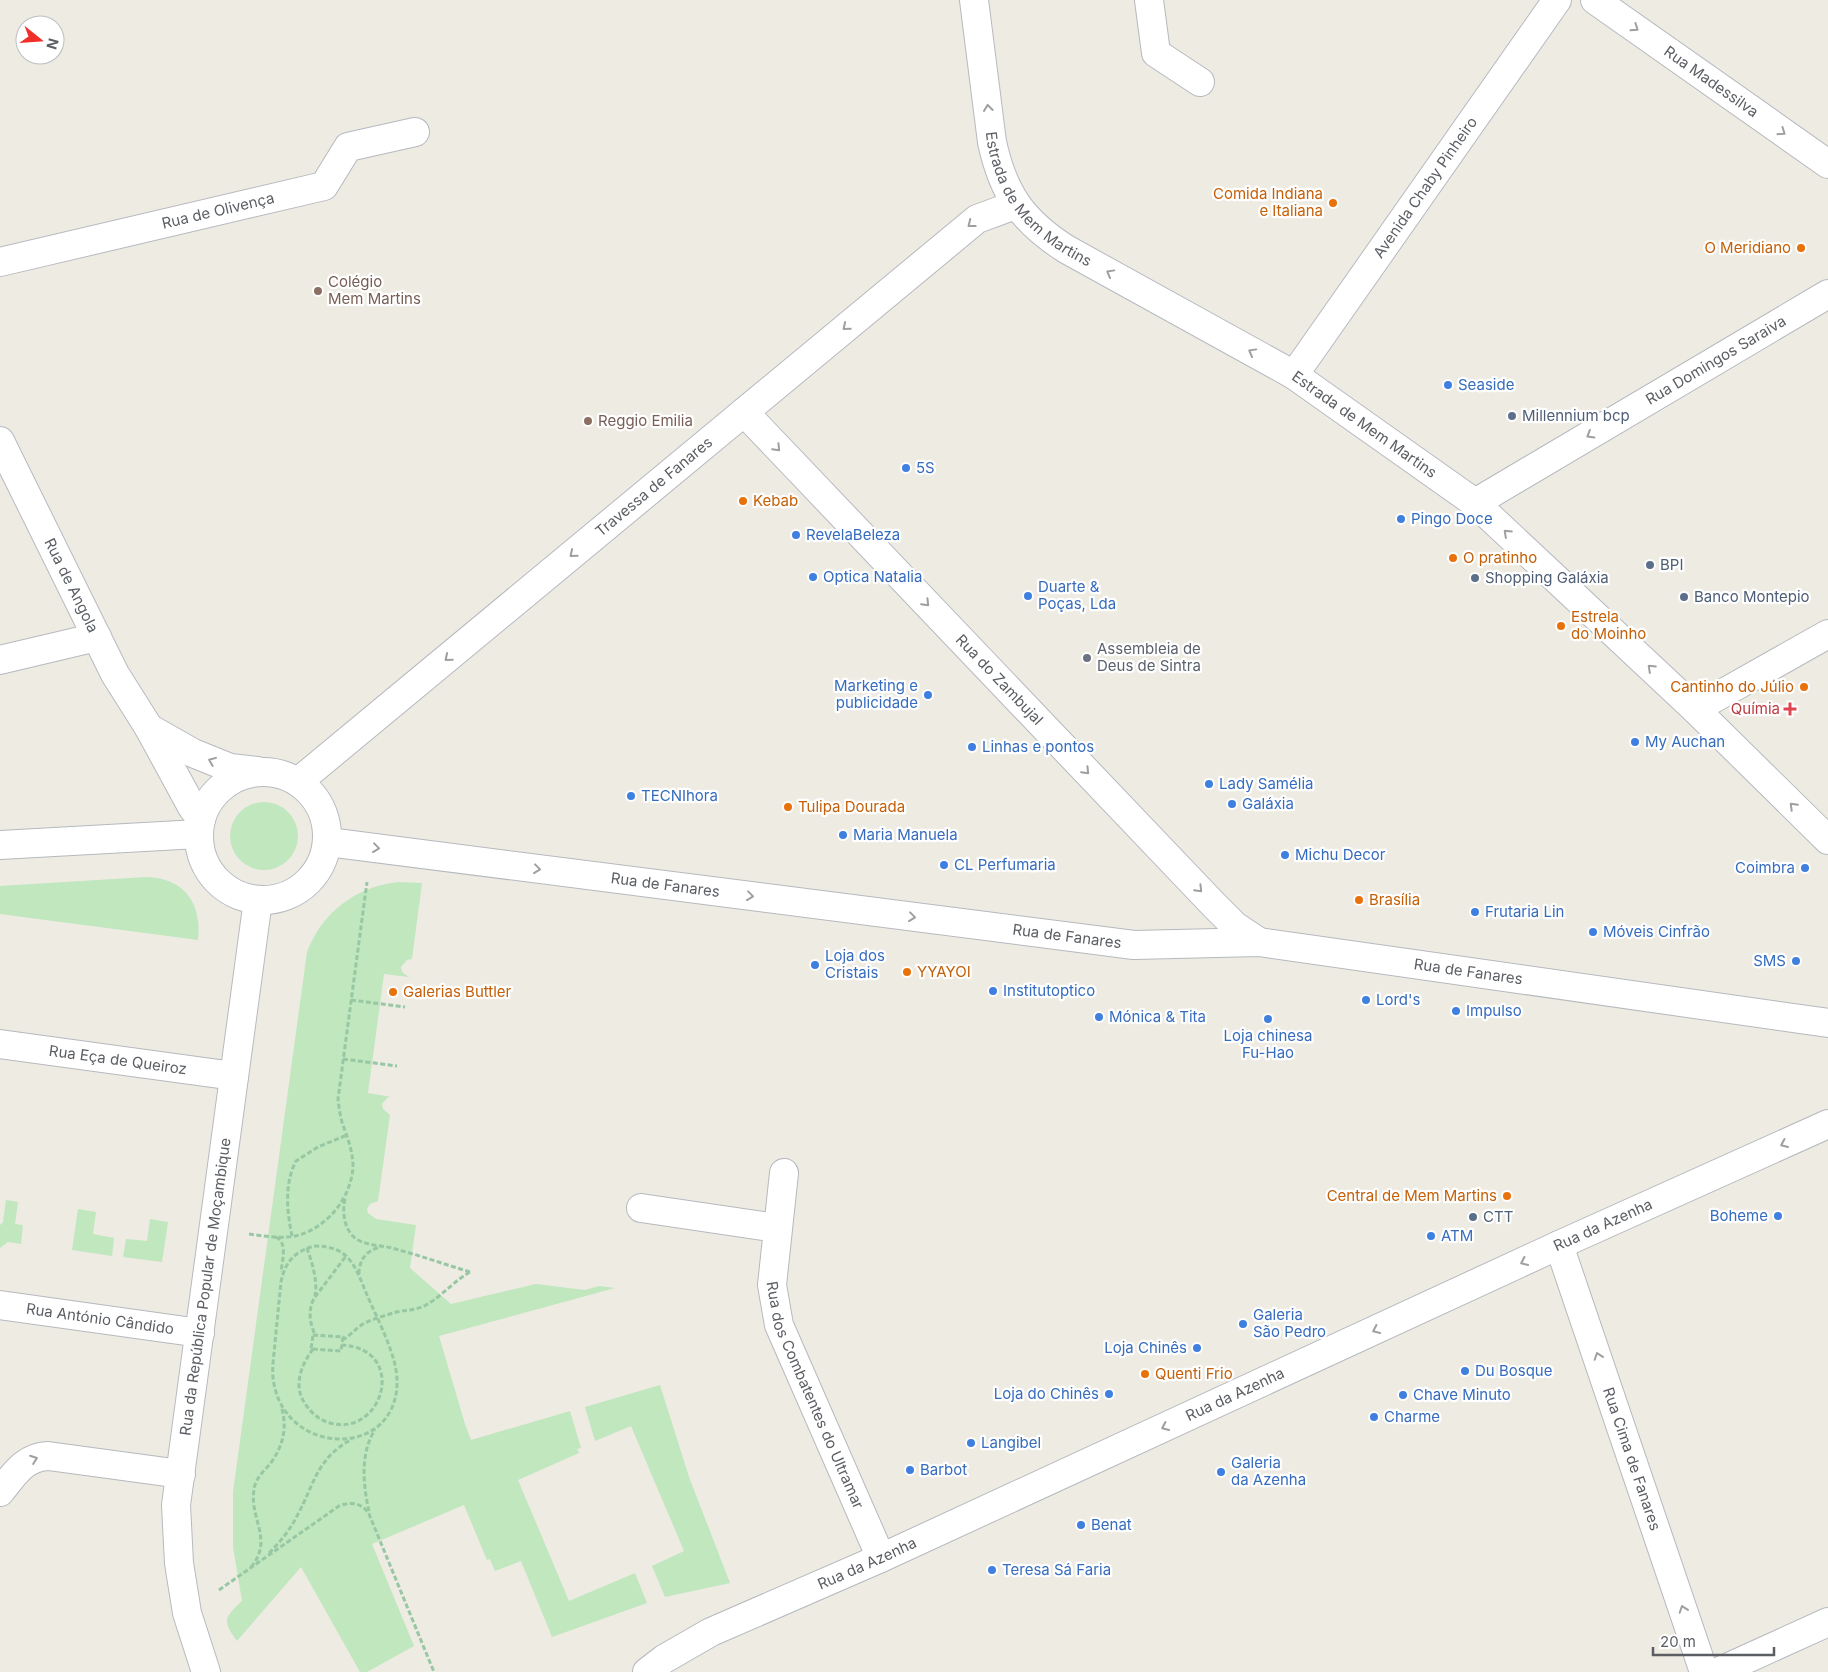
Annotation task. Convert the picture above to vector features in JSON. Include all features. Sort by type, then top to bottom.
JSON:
[{"type":"street","name":"Estrada de Mem Martins","points":[[974,0],[992,142],[997,164],[1004,185],[1015,205],[1030,222],[1046,237],[1066,249],[1294,375],[1475,503],[1695,708],[1828,840]]},
{"type":"street","points":[[1149,0],[1156,53],[1200,82]]},
{"type":"street","name":"Avenida Chaby Pinheiro","points":[[1294,375],[1557,0]]},
{"type":"street","name":"Rua Madessilva","points":[[1595,0],[1828,164]]},
{"type":"street","name":"Rua de Olivença","points":[[0,262],[324,186],[348,147],[415,132]]},
{"type":"street","name":"Travessa de Fanares","points":[[299,781],[976,219],[1015,205]]},
{"type":"street","name":"Rua Domingos Saraiva","points":[[1475,503],[1828,294]]},
{"type":"street","name":"Rua do Zambujal","points":[[744,412],[1214,905],[1235,926],[1259,942]]},
{"type":"street","name":"Rua de Angola","points":[[0,441],[115,674],[149,728],[200,826]]},
{"type":"street","points":[[1695,708],[1828,634]]},
{"type":"street","points":[[0,660],[97,637]]},
{"type":"street","name":"Rua de Angola","points":[[149,728],[193,754],[230,768],[260,771]]},
{"type":"street","points":[[273,771],[299,781],[310,790],[324,814],[328,828],[328,842],[320,866],[314,876],[304,885],[283,897],[271,900],[258,900],[246,898],[235,893],[215,878],[202,857],[200,826],[206,806],[223,786],[234,778],[246,773],[273,771]]},
{"type":"street","points":[[0,845],[200,826]]},
{"type":"street","name":"Rua de Fanares","points":[[328,842],[1134,945],[1259,942],[1820,1020]]},
{"type":"street","name":"Rua da República Popular de Moçambique","points":[[206,1672],[187,1613],[179,1563],[176,1506],[258,900]]},
{"type":"street","name":"Rua Eça de Queiroz","points":[[0,1044],[234,1076]]},
{"type":"street","name":"Rua da Azenha","points":[[647,1672],[711,1632],[880,1558],[1560,1245],[1828,1124]]},
{"type":"street","name":"Rua dos Combatentes do Ultramar","points":[[784,1174],[772,1285],[779,1325],[880,1558]]},
{"type":"street","points":[[641,1208],[778,1228]]},
{"type":"street","name":"Rua Cima de Fanares","points":[[1560,1245],[1704,1672]]},
{"type":"street","name":"Rua António Cândido","points":[[0,1305],[200,1333]]},
{"type":"street","points":[[0,1492],[26,1462],[40,1456],[180,1474]]},
{"type":"street","points":[[1718,1672],[1828,1622]]},
{"type":"path","points":[[342,1340],[352,1335],[363,1323],[424,1306],[470,1272],[387,1247],[365,1243],[354,1237],[346,1226],[344,1202],[350,1186],[353,1167],[351,1148],[341,1118],[338,1100],[371,848]]},
{"type":"path","points":[[351,1000],[405,1007]]},
{"type":"path","points":[[343,1059],[397,1066]]},
{"type":"path","points":[[292,1236],[287,1200],[296,1161],[318,1147],[347,1135]]},
{"type":"path","points":[[214,1229],[275,1237],[292,1236],[313,1229],[328,1218],[341,1204],[350,1186]]},
{"type":"path","points":[[248,1570],[256,1558],[262,1534],[254,1509],[254,1487],[261,1474],[276,1455],[283,1438],[284,1419],[274,1384],[273,1366],[283,1244],[279,1238],[275,1237]]},
{"type":"path","points":[[264,1559],[290,1528],[315,1476],[325,1460],[341,1446],[380,1424],[387,1416],[396,1398],[397,1388],[396,1369],[377,1319],[351,1260],[334,1248],[324,1246],[307,1248],[287,1262],[281,1282]]},
{"type":"path","points":[[361,1281],[359,1268],[364,1256],[374,1249],[387,1247]]},
{"type":"path","points":[[307,1248],[313,1268],[315,1297]]},
{"type":"path","points":[[315,1335],[311,1325],[312,1303],[346,1256]]},
{"type":"path","points":[[313,1349],[311,1349],[313,1335],[315,1335]]},
{"type":"path","points":[[313,1349],[341,1351],[343,1338],[315,1335]]},
{"type":"path","points":[[313,1349],[300,1373],[300,1395],[314,1415],[328,1422],[343,1424],[358,1421],[375,1407],[381,1394],[382,1372],[377,1361],[368,1352],[357,1347],[342,1345]]},
{"type":"path","points":[[279,1401],[288,1416],[301,1428],[317,1436],[334,1440],[354,1438]]},
{"type":"path","points":[[369,1514],[365,1492],[365,1465],[369,1442],[379,1424]]},
{"type":"path","points":[[187,1613],[339,1506],[353,1503],[365,1508],[369,1514],[434,1672]]},
{"type":"green space","points":[[264,802],[277,805],[288,812],[295,823],[298,836],[295,849],[288,860],[277,867],[264,870],[251,867],[240,860],[233,849],[230,836],[233,823],[240,812],[251,805]]},
{"type":"green space","points":[[146,877],[159,878],[171,882],[188,895],[197,915],[198,940],[0,914],[0,886]]},
{"type":"green space","points":[[399,882],[422,883],[412,959],[407,960],[401,967],[402,972],[409,977],[384,974],[368,1093],[392,1097],[388,1097],[382,1104],[383,1109],[390,1115],[378,1201],[370,1204],[367,1209],[368,1213],[376,1219],[416,1225],[410,1268],[451,1304],[536,1284],[585,1290],[599,1286],[615,1288],[439,1336],[471,1440],[570,1411],[581,1448],[577,1449],[579,1453],[518,1480],[569,1601],[635,1573],[647,1603],[552,1637],[521,1561],[495,1571],[490,1559],[487,1560],[464,1505],[372,1544],[414,1646],[367,1672],[360,1672],[301,1567],[237,1641],[227,1624],[232,1611],[242,1601],[233,1547],[233,1492],[307,952],[322,925],[343,904],[355,895],[369,889]]},
{"type":"green space","points":[[6,1200],[18,1202],[15,1224],[23,1225],[21,1244],[8,1242],[0,1248],[0,1225],[3,1222]]},
{"type":"green space","points":[[78,1209],[96,1212],[93,1234],[114,1238],[112,1256],[72,1250]]},
{"type":"green space","points":[[150,1219],[168,1222],[162,1262],[123,1257],[126,1239],[147,1241]]},
{"type":"green space","points":[[660,1385],[689,1477],[730,1583],[665,1597],[652,1566],[684,1551],[631,1426],[595,1441],[585,1407]]},
{"type":"place","name":"Comida Indiana e Italiana","points":[[1333,203]]},
{"type":"place","name":"O Meridiano","points":[[1801,248]]},
{"type":"place","name":"Colégio Mem Martins","points":[[318,291]]},
{"type":"place","name":"Seaside","points":[[1448,385]]},
{"type":"place","name":"Millennium bcp","points":[[1512,416]]},
{"type":"place","name":"Reggio Emilia","points":[[588,421]]},
{"type":"place","name":"5S","points":[[906,468]]},
{"type":"place","name":"Kebab","points":[[743,501]]},
{"type":"place","name":"Pingo Doce","points":[[1401,519]]},
{"type":"place","name":"RevelaBeleza","points":[[796,535]]},
{"type":"place","name":"O pratinho","points":[[1453,558]]},
{"type":"place","name":"BPI","points":[[1650,565]]},
{"type":"place","name":"Optica Natalia","points":[[813,577]]},
{"type":"place","name":"Shopping Galáxia","points":[[1475,578]]},
{"type":"place","name":"Duarte & Poças, Lda","points":[[1028,596]]},
{"type":"place","name":"Banco Montepio","points":[[1684,597]]},
{"type":"place","name":"Estrela do Moinho","points":[[1561,626]]},
{"type":"place","name":"Assembleia de Deus de Sintra","points":[[1087,658]]},
{"type":"place","name":"Cantinho do Júlio","points":[[1804,687]]},
{"type":"place","name":"Marketing e publicidade","points":[[928,695]]},
{"type":"place","name":"Químia","points":[[1790,709]]},
{"type":"place","name":"My Auchan","points":[[1635,742]]},
{"type":"place","name":"Linhas e pontos","points":[[972,747]]},
{"type":"place","name":"Lady Samélia","points":[[1209,784]]},
{"type":"place","name":"TECNIhora","points":[[631,796]]},
{"type":"place","name":"Galáxia","points":[[1232,804]]},
{"type":"place","name":"Tulipa Dourada","points":[[788,807]]},
{"type":"place","name":"Maria Manuela","points":[[843,835]]},
{"type":"place","name":"Michu Decor","points":[[1285,855]]},
{"type":"place","name":"CL Perfumaria","points":[[944,865]]},
{"type":"place","name":"Coimbra","points":[[1805,868]]},
{"type":"place","name":"Brasília","points":[[1359,900]]},
{"type":"place","name":"Frutaria Lin","points":[[1475,912]]},
{"type":"place","name":"Móveis Cinfrão","points":[[1593,932]]},
{"type":"place","name":"SMS","points":[[1796,961]]},
{"type":"place","name":"Loja dos Cristais","points":[[815,965]]},
{"type":"place","name":"YYAYOI","points":[[907,972]]},
{"type":"place","name":"Institutoptico","points":[[993,991]]},
{"type":"place","name":"Galerias Buttler","points":[[393,992]]},
{"type":"place","name":"Lord's","points":[[1366,1000]]},
{"type":"place","name":"Impulso","points":[[1456,1011]]},
{"type":"place","name":"Mónica & Tita","points":[[1099,1017]]},
{"type":"place","name":"Loja chinesa Fu-Hao","points":[[1268,1019]]},
{"type":"place","name":"Central de Mem Martins","points":[[1507,1196]]},
{"type":"place","name":"Boheme","points":[[1778,1216]]},
{"type":"place","name":"CTT","points":[[1473,1217]]},
{"type":"place","name":"ATM","points":[[1431,1236]]},
{"type":"place","name":"Galeria São Pedro","points":[[1243,1324]]},
{"type":"place","name":"Loja Chinês","points":[[1197,1348]]},
{"type":"place","name":"Du Bosque","points":[[1465,1371]]},
{"type":"place","name":"Quenti Frio","points":[[1145,1374]]},
{"type":"place","name":"Loja do Chinês","points":[[1109,1394]]},
{"type":"place","name":"Chave Minuto","points":[[1403,1395]]},
{"type":"place","name":"Charme","points":[[1374,1417]]},
{"type":"place","name":"Langibel","points":[[971,1443]]},
{"type":"place","name":"Barbot","points":[[910,1470]]},
{"type":"place","name":"Galeria da Azenha","points":[[1221,1472]]},
{"type":"place","name":"Benat","points":[[1081,1525]]},
{"type":"place","name":"Teresa Sá Faria","points":[[992,1570]]}]
